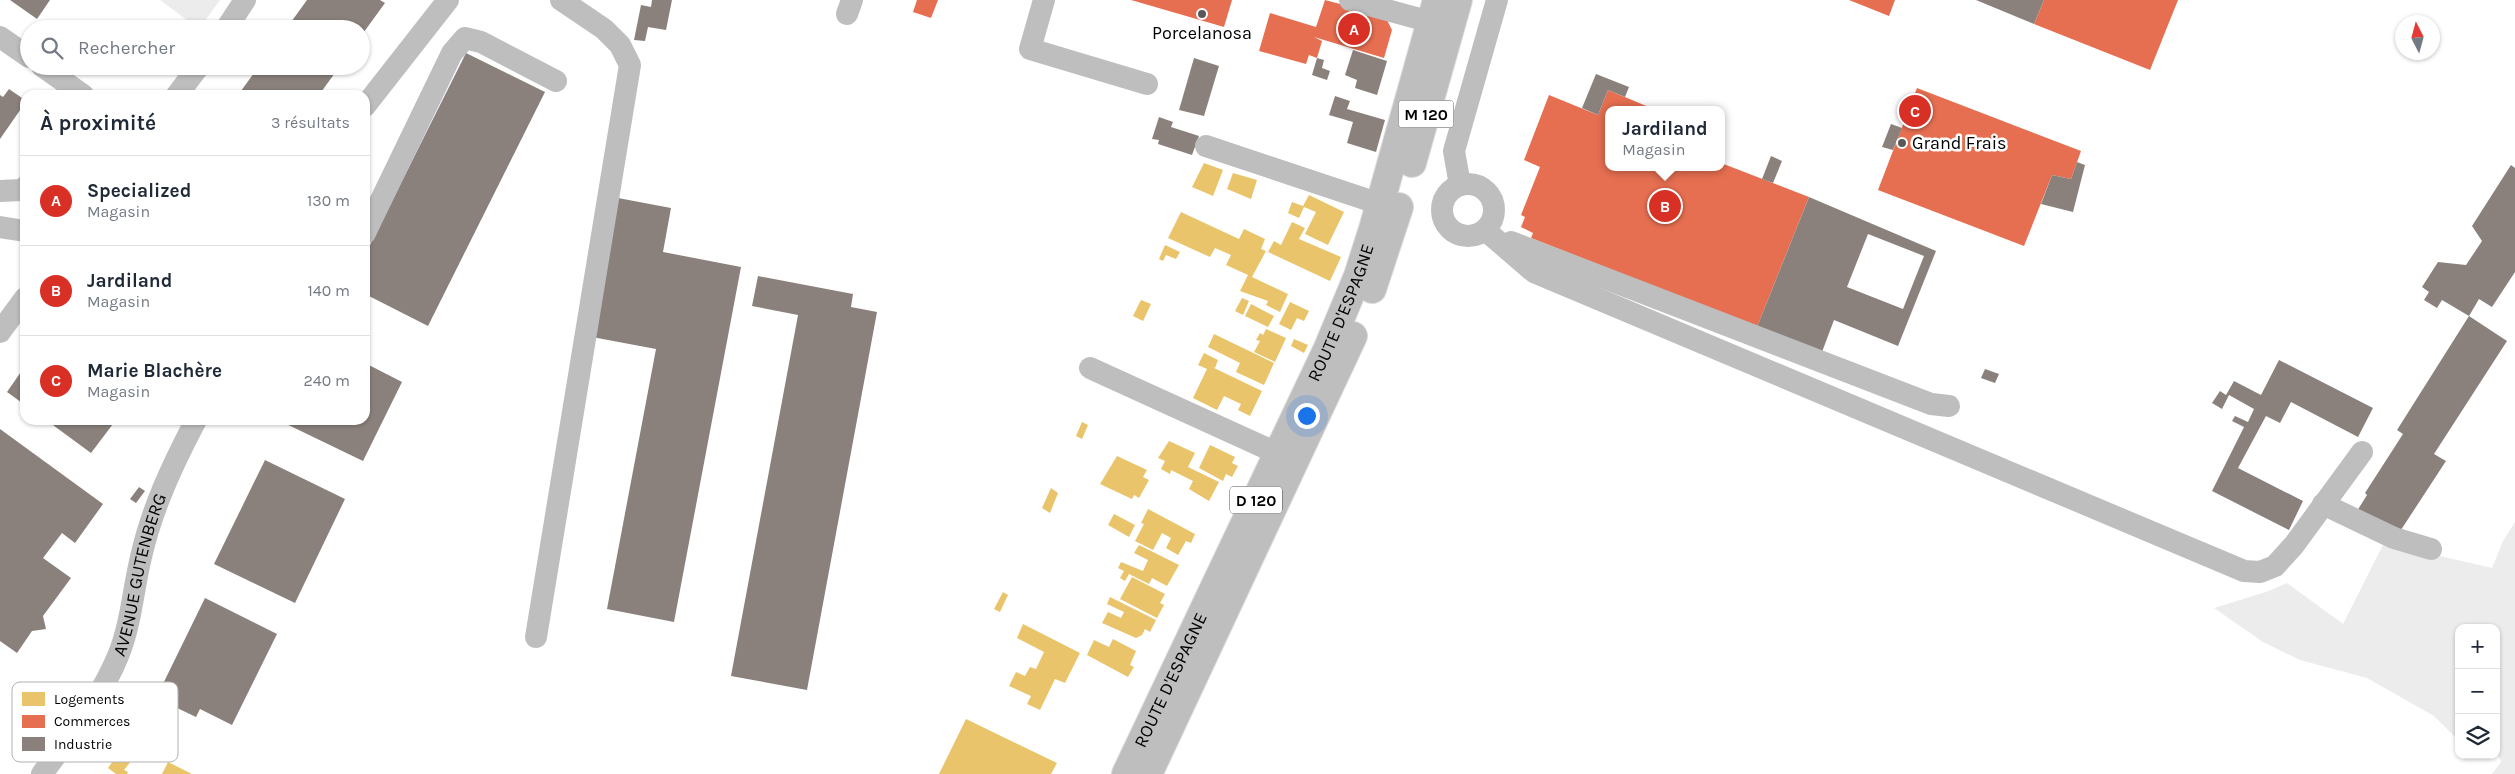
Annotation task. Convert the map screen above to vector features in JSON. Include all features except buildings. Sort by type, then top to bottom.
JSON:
[{"type":"main road","name":"ROUTE D'ESPAGNE","points":[[1383,218],[1458,0]]},
{"type":"main road","name":"ROUTE D'ESPAGNE","points":[[1126,774],[1287,458],[1356,330],[1434,11]]},
{"type":"main road","name":"ROUTE D'ESPAGNE","points":[[1148,774],[1287,458]]},
{"type":"street","points":[[232,20],[245,0]]},
{"type":"street","points":[[370,100],[448,0]]},
{"type":"street","points":[[536,637],[630,65],[620,45],[604,29],[561,0]]},
{"type":"street","points":[[1044,0],[1030,49],[1147,84]]},
{"type":"street","points":[[1350,0],[1434,11]]},
{"type":"street","points":[[1460,185],[1454,151],[1497,0]]},
{"type":"street","points":[[0,37],[20,51]]},
{"type":"street","points":[[370,224],[452,53],[465,38],[481,42],[556,81]]},
{"type":"street","points":[[55,75],[76,90]]},
{"type":"street","points":[[181,90],[192,75]]},
{"type":"street","points":[[1206,146],[1383,218]]},
{"type":"street","points":[[1470,184],[1480,187],[1491,198],[1494,212],[1492,222],[1485,230],[1475,236],[1463,237],[1452,232],[1444,223],[1441,212],[1443,200],[1450,191],[1460,185],[1470,184]]},
{"type":"street","points":[[0,191],[20,190]]},
{"type":"street","points":[[0,228],[20,230]]},
{"type":"street","points":[[1485,230],[1533,252],[1922,401],[1949,406]]},
{"type":"street","points":[[1485,230],[1534,272],[2230,566],[2260,572],[2275,566],[2294,545],[2362,452]]},
{"type":"street","points":[[0,332],[20,305]]},
{"type":"street","points":[[1090,368],[1287,458]]},
{"type":"street","name":"AVENUE GUTENBERG","points":[[104,682],[118,656],[130,616],[141,556],[157,501],[194,425]]},
{"type":"street","points":[[2323,504],[2394,538],[2431,549]]},
{"type":"street","name":"AVENUE GUTENBERG","points":[[42,774],[51,762]]},
{"type":"shaded area","points":[[160,0],[220,0],[206,20],[187,20]]},
{"type":"shaded area","points":[[2515,522],[2515,774],[2492,774],[2501,762],[2500,624],[2455,624],[2455,737],[2434,716],[2367,678],[2300,660],[2263,642],[2214,608],[2266,592],[2287,583],[2343,624],[2384,543],[2492,568],[2503,541]]},
{"type":"place","name":"Porcelanosa","points":[[1202,14]]},
{"type":"place","name":"Specialized","points":[[1354,29]]},
{"type":"place","name":"Marie Blachère","points":[[1915,111]]},
{"type":"place","name":"Grand Frais","points":[[1902,143]]},
{"type":"place","name":"Jardiland","points":[[1665,206]]}]
